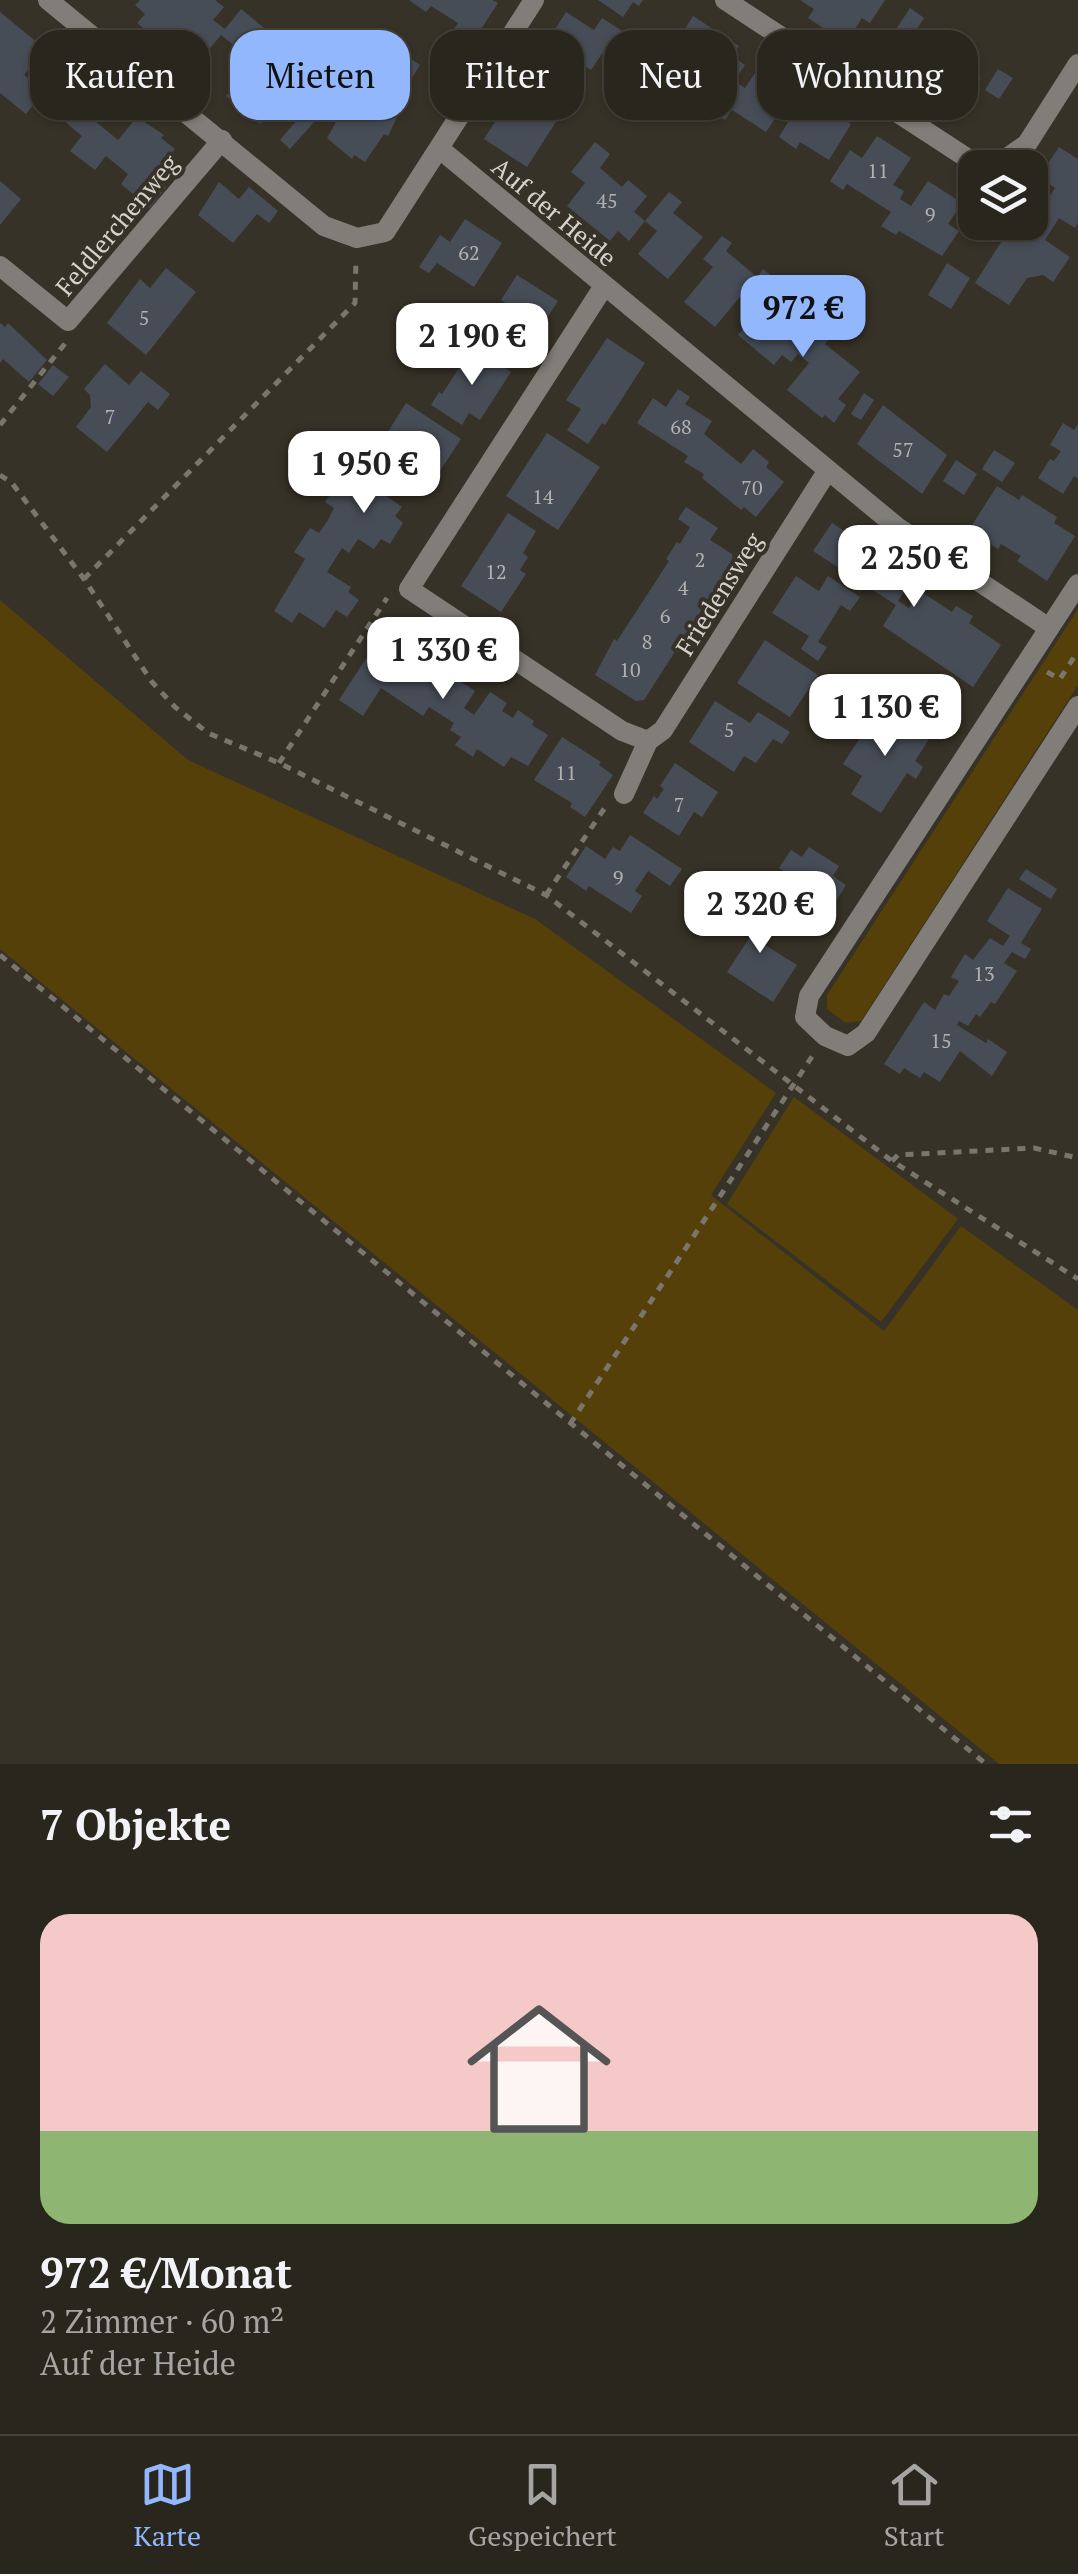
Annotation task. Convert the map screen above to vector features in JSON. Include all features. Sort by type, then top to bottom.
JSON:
[{"type":"street","points":[[48,0],[324,226],[357,238],[384,232],[534,0]]},
{"type":"street","points":[[725,0],[970,160],[997,166],[1027,144],[1078,64]]},
{"type":"street","name":"Feldlerchenweg","points":[[0,266],[68,321],[222,140]]},
{"type":"street","name":"Auf der Heide","points":[[440,150],[897,526],[1049,628]]},
{"type":"street","points":[[604,286],[410,589],[622,731],[648,741]]},
{"type":"street","name":"Friedensweg","points":[[624,794],[648,741],[663,730],[828,470]]},
{"type":"street","points":[[1078,584],[810,996],[804,1017],[825,1036],[848,1046],[866,1033],[1078,706]]},
{"type":"path","points":[[84,579],[355,303],[357,238]]},
{"type":"path","points":[[0,425],[73,334],[68,321]]},
{"type":"path","points":[[0,475],[12,483],[84,579],[152,682],[208,733],[280,763],[546,895],[892,1161],[1078,1280]]},
{"type":"path","points":[[280,763],[390,594],[410,589]]},
{"type":"path","points":[[546,895],[611,800],[624,794]]},
{"type":"path","points":[[0,955],[986,1764]]},
{"type":"path","points":[[570,1424],[825,1036]]},
{"type":"path","points":[[892,1161],[898,1156],[1034,1148],[1078,1158]]},
{"type":"shaded area","points":[[0,600],[188,760],[535,919],[776,1093],[711,1195],[884,1331],[961,1226],[1078,1310],[1078,1764],[999,1764],[0,949]]},
{"type":"shaded area","points":[[1078,609],[1078,685],[861,1021],[846,1023],[827,1009],[827,995]]},
{"type":"shaded area","points":[[794,1097],[958,1219],[881,1322],[727,1204]]},
{"type":"building","points":[[140,0],[215,0],[224,7],[213,20],[225,29],[241,9],[267,30],[230,30],[230,42],[221,35],[210,48],[210,30],[146,30],[137,23],[145,14],[135,5]]},
{"type":"building","points":[[409,0],[498,3],[480,30],[454,30],[458,23],[431,6],[426,12]]},
{"type":"building","points":[[598,0],[643,0],[639,6],[633,2],[623,17]]},
{"type":"building","points":[[800,0],[885,0],[870,23],[862,18],[854,30],[826,30],[808,18],[814,9]]},
{"type":"building","points":[[910,8],[924,18],[916,30],[896,30]]},
{"type":"building","points":[[0,12],[30,37],[30,68],[24,75],[30,80],[30,109],[26,114],[0,93]]},
{"type":"building","points":[[566,12],[594,30],[602,18],[621,30],[604,30],[604,51],[591,70],[584,66],[584,30],[555,30]]},
{"type":"building","points":[[693,16],[714,30],[684,30]]},
{"type":"building","points":[[410,58],[420,65],[410,81]]},
{"type":"building","points":[[737,59],[745,65],[737,77]]},
{"type":"building","points":[[998,69],[1013,78],[999,99],[985,90]]},
{"type":"building","points":[[757,70],[757,120],[774,120],[766,132],[737,113],[737,83],[745,88]]},
{"type":"building","points":[[63,120],[96,120],[118,140],[135,120],[142,120],[164,135],[161,138],[175,149],[153,177],[166,187],[150,208],[121,184],[128,174],[106,156],[95,170],[70,151],[82,136]]},
{"type":"building","points":[[297,120],[315,121],[290,149],[280,140]]},
{"type":"building","points":[[337,120],[396,120],[388,136],[384,134],[365,162],[354,155],[352,159],[327,138]]},
{"type":"building","points":[[496,120],[557,120],[527,167],[484,139]]},
{"type":"building","points":[[789,120],[845,120],[851,124],[829,160],[800,142],[796,149],[779,137]]},
{"type":"building","points":[[877,136],[911,158],[893,185],[904,191],[900,199],[911,206],[928,181],[958,200],[958,209],[948,224],[958,232],[942,256],[899,231],[896,235],[881,226],[891,212],[847,184],[843,190],[830,181],[850,150],[862,158]]},
{"type":"building","points":[[595,142],[610,154],[600,168],[622,187],[628,180],[647,196],[634,212],[645,221],[629,241],[618,231],[610,241],[567,206],[585,183],[571,172]]},
{"type":"building","points":[[1059,147],[1078,159],[1078,223],[1075,228],[1059,218],[1048,235],[1048,199],[1055,188],[1048,183],[1048,164]]},
{"type":"building","points":[[0,181],[21,199],[0,225]]},
{"type":"building","points":[[219,182],[239,199],[249,187],[278,211],[269,223],[257,214],[233,243],[198,215]]},
{"type":"building","points":[[669,192],[682,202],[673,213],[703,237],[668,279],[638,254],[657,231],[645,221]]},
{"type":"building","points":[[465,219],[502,243],[474,287],[437,263],[429,273],[419,267],[440,235],[450,242]]},
{"type":"building","points":[[722,236],[732,243],[726,251],[757,277],[763,269],[774,278],[754,301],[744,292],[715,327],[684,302],[713,267],[703,259]]},
{"type":"building","points":[[1002,240],[1045,240],[1070,257],[1053,282],[1043,275],[1027,278],[1009,305],[975,283]]},
{"type":"building","points":[[947,263],[970,278],[951,309],[928,295]]},
{"type":"building","points":[[166,268],[196,292],[146,355],[107,323],[140,279],[150,288]]},
{"type":"building","points":[[517,275],[558,301],[526,350],[515,344],[508,354],[476,334],[483,323],[497,332],[513,308],[501,300]]},
{"type":"building","points":[[767,301],[812,338],[822,325],[833,334],[825,344],[860,372],[838,399],[846,405],[834,423],[787,390],[809,363],[798,354],[791,362],[782,355],[774,365],[738,335]]},
{"type":"building","points":[[0,323],[5,327],[8,323],[47,360],[29,382],[3,359],[0,363]]},
{"type":"building","points":[[607,338],[645,363],[588,444],[567,430],[581,409],[566,400]]},
{"type":"building","points":[[473,347],[511,372],[480,420],[469,413],[462,425],[431,405]]},
{"type":"building","points":[[105,364],[129,385],[141,371],[170,394],[158,410],[148,402],[107,452],[76,427],[91,407],[90,395],[84,389]]},
{"type":"building","points":[[53,365],[69,377],[53,396],[38,384]]},
{"type":"building","points":[[678,389],[690,397],[685,404],[712,421],[704,434],[741,464],[753,449],[784,482],[756,517],[744,507],[741,510],[702,478],[704,474],[684,462],[688,456],[637,423],[653,398],[666,407]]},
{"type":"building","points":[[864,393],[874,400],[861,420],[851,414]]},
{"type":"building","points":[[406,403],[461,439],[428,489],[421,484],[414,494],[387,477],[379,491],[402,507],[395,516],[403,523],[390,544],[381,539],[374,549],[358,539],[349,553],[342,548],[327,572],[351,587],[348,592],[359,600],[347,617],[336,610],[324,628],[299,612],[292,623],[274,611],[305,559],[294,552],[310,528],[319,533],[328,520],[334,508],[325,502],[340,481],[348,487],[364,462],[383,474],[400,448],[384,438]]},
{"type":"building","points":[[883,405],[947,455],[922,494],[857,444]]},
{"type":"building","points":[[1063,423],[1074,430],[1078,424],[1078,479],[1074,476],[1063,494],[1038,478],[1050,459],[1054,461],[1061,451],[1050,445]]},
{"type":"building","points":[[547,433],[600,467],[558,530],[506,496]]},
{"type":"building","points":[[994,450],[1015,463],[1002,482],[982,469]]},
{"type":"building","points":[[956,460],[977,474],[964,495],[943,481]]},
{"type":"building","points":[[997,486],[1019,500],[1022,495],[1057,517],[1054,523],[1075,536],[1047,581],[1017,561],[1021,556],[1001,544],[998,549],[969,530]]},
{"type":"building","points":[[686,507],[718,528],[710,540],[732,554],[733,561],[644,700],[636,701],[595,675],[614,639],[617,641],[690,527],[678,519]]},
{"type":"building","points":[[508,513],[536,531],[523,553],[528,557],[520,570],[526,574],[501,612],[461,586]]},
{"type":"building","points":[[832,523],[893,563],[885,575],[906,589],[898,601],[909,608],[920,591],[952,612],[956,606],[973,616],[969,623],[1001,645],[973,687],[883,626],[896,605],[813,551]]},
{"type":"building","points":[[796,576],[819,591],[828,576],[860,597],[850,611],[841,605],[818,642],[827,647],[818,661],[801,649],[809,636],[772,613]]},
{"type":"building","points":[[384,631],[475,691],[464,708],[474,715],[490,692],[507,703],[502,711],[513,718],[518,710],[534,721],[532,725],[548,735],[528,766],[511,757],[504,767],[477,749],[473,757],[455,745],[461,737],[450,730],[454,723],[429,707],[423,716],[381,688],[363,716],[339,700]]},
{"type":"building","points":[[765,640],[818,675],[790,717],[737,683]]},
{"type":"building","points":[[935,682],[957,696],[936,728],[904,707],[911,697],[922,704]]},
{"type":"building","points":[[715,701],[750,723],[758,712],[790,732],[782,744],[773,739],[756,763],[744,756],[734,772],[689,742]]},
{"type":"building","points":[[880,707],[929,739],[915,761],[923,767],[916,779],[907,773],[881,813],[851,794],[862,776],[843,764]]},
{"type":"building","points":[[562,737],[601,762],[599,765],[613,775],[585,817],[570,807],[572,803],[534,780]]},
{"type":"building","points":[[675,763],[718,792],[702,817],[694,812],[679,836],[643,813],[664,789],[660,786]]},
{"type":"building","points":[[630,835],[682,869],[670,886],[648,871],[635,891],[642,896],[631,913],[589,886],[586,891],[566,877],[586,846],[605,859],[613,847],[620,851]]},
{"type":"building","points":[[809,847],[839,866],[833,876],[846,885],[817,932],[776,906],[794,878],[779,868],[791,850],[802,857]]},
{"type":"building","points":[[1026,869],[1057,889],[1051,899],[1019,879]]},
{"type":"building","points":[[1008,888],[1042,909],[1021,943],[1031,949],[1025,959],[1012,952],[1004,963],[1017,971],[995,1004],[991,1002],[980,1017],[976,1014],[968,1026],[959,1021],[957,1025],[1007,1052],[992,1076],[960,1051],[940,1082],[924,1072],[920,1078],[904,1068],[900,1074],[884,1064],[924,1002],[935,1010],[944,994],[949,996],[959,981],[951,977],[965,954],[973,960],[990,938],[1003,946],[1010,936],[987,921]]},
{"type":"building","points":[[747,903],[779,924],[765,945],[797,965],[773,1002],[727,972],[750,937],[732,925]]}]
